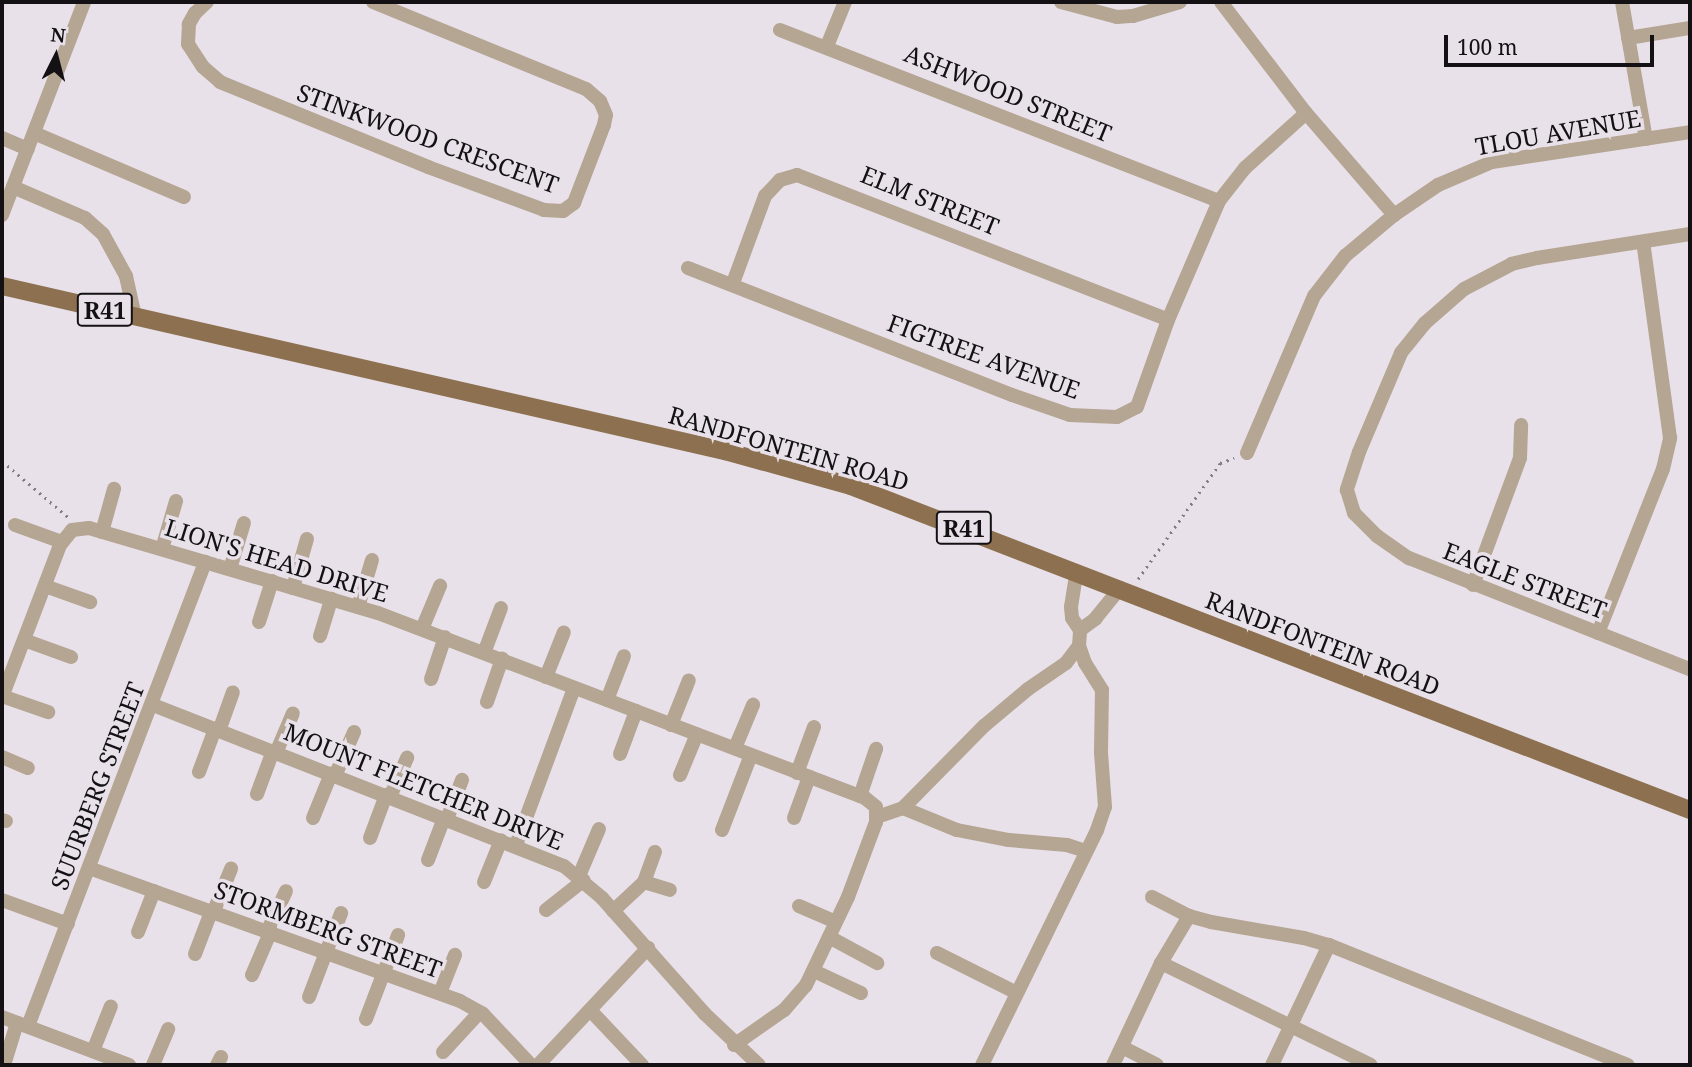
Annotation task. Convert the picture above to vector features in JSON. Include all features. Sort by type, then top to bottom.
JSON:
[{"type":"main road","name":"RANDFONTEIN ROAD","points":[[2,286],[759,459],[875,494],[1690,810]]},
{"type":"street","points":[[2,215],[84,2]]},
{"type":"street","name":"STINKWOOD CRESCENT","points":[[207,2],[195,13],[189,24],[188,44],[203,67],[220,82],[428,167],[544,210],[563,211],[574,203],[604,125],[606,115],[600,101],[586,89],[373,2]]},
{"type":"street","points":[[827,46],[845,2]]},
{"type":"street","points":[[1062,2],[1117,17],[1133,16],[1180,2]]},
{"type":"street","points":[[1221,2],[1306,113],[1394,215]]},
{"type":"street","points":[[1622,2],[1646,139]]},
{"type":"street","points":[[1628,38],[1690,27]]},
{"type":"street","name":"ASHWOOD STREET","points":[[780,30],[827,46],[1219,201]]},
{"type":"street","name":"FIGTREE AVENUE","points":[[688,268],[1012,396],[1070,415],[1089,418],[1118,417],[1137,407],[1168,320],[1219,201],[1253,159],[1306,113]]},
{"type":"street","name":"TLOU AVENUE","points":[[1247,453],[1314,296],[1345,256],[1394,215],[1438,185],[1492,163],[1690,132]]},
{"type":"street","points":[[34,133],[184,197]]},
{"type":"street","points":[[2,138],[28,149]]},
{"type":"street","name":"ELM STREET","points":[[733,284],[765,196],[780,180],[797,175],[810,177],[1168,320]]},
{"type":"street","points":[[13,187],[85,218],[103,234],[126,276],[135,317]]},
{"type":"street","points":[[1598,633],[1663,469],[1670,438],[1643,242],[1690,234]]},
{"type":"street","name":"EAGLE STREET","points":[[1643,242],[1512,264],[1487,275],[1443,306],[1412,337],[1391,374],[1351,475],[1348,490],[1354,513],[1392,547],[1473,585],[1690,668]]},
{"type":"street","points":[[1473,585],[1520,458],[1521,425]]},
{"type":"street","points":[[102,532],[114,489]]},
{"type":"street","points":[[162,549],[176,501]]},
{"type":"street","points":[[230,569],[244,523]]},
{"type":"street","points":[[15,525],[62,542]]},
{"type":"street","points":[[48,712],[2,696],[62,542],[76,528]]},
{"type":"street","name":"LION'S HEAD DRIVE","points":[[76,528],[102,532],[358,607],[445,637],[860,796]]},
{"type":"street","points":[[293,588],[307,539]]},
{"type":"street","points":[[358,607],[372,560]]},
{"type":"street","name":"SUURBERG STREET","points":[[4,1065],[68,924],[205,562]]},
{"type":"street","points":[[982,1065],[1105,807],[1101,732],[1104,705],[1102,690],[1085,663],[1079,646],[1080,629],[1072,618],[1071,607],[1077,571]]},
{"type":"street","points":[[259,622],[272,582]]},
{"type":"street","points":[[45,586],[90,602]]},
{"type":"street","points":[[422,629],[440,586]]},
{"type":"street","points":[[1080,629],[1095,619],[1125,590]]},
{"type":"street","points":[[320,636],[331,599]]},
{"type":"street","points":[[484,653],[501,608]]},
{"type":"street","points":[[546,677],[564,632]]},
{"type":"street","points":[[431,679],[445,637]]},
{"type":"street","points":[[24,640],[71,657]]},
{"type":"street","points":[[877,817],[903,808],[984,726],[1028,689],[1066,663],[1079,646]]},
{"type":"street","points":[[607,700],[624,656]]},
{"type":"street","points":[[487,702],[502,659]]},
{"type":"street","points":[[671,725],[689,680]]},
{"type":"street","points":[[516,845],[574,688]]},
{"type":"street","points":[[199,772],[233,692]]},
{"type":"street","name":"MOUNT FLETCHER DRIVE","points":[[153,705],[564,866],[582,878],[734,1045],[759,1065]]},
{"type":"street","points":[[735,748],[753,705]]},
{"type":"street","points":[[620,754],[636,711]]},
{"type":"street","points":[[257,794],[293,713]]},
{"type":"street","points":[[794,818],[814,727]]},
{"type":"street","points":[[313,818],[354,732]]},
{"type":"street","points":[[680,775],[696,734]]},
{"type":"street","points":[[734,1045],[784,1010],[806,985],[814,971],[877,817],[872,802],[860,796],[876,749]]},
{"type":"street","points":[[722,830],[751,755]]},
{"type":"street","points":[[2,757],[27,768]]},
{"type":"street","points":[[370,838],[407,758]]},
{"type":"street","points":[[428,860],[462,780]]},
{"type":"street","points":[[903,808],[957,830],[1009,840],[1067,845],[1086,851]]},
{"type":"street","points":[[545,911],[582,878],[598,829]]},
{"type":"street","points":[[484,882],[501,840]]},
{"type":"street","points":[[613,911],[644,882],[655,852]]},
{"type":"street","name":"STORMBERG STREET","points":[[89,868],[440,993],[479,1013],[531,1065]]},
{"type":"street","points":[[195,954],[231,869]]},
{"type":"street","points":[[644,882],[670,890]]},
{"type":"street","points":[[138,932],[154,891]]},
{"type":"street","points":[[252,975],[286,891]]},
{"type":"street","points":[[1152,897],[1189,916],[1329,945],[1628,1065]]},
{"type":"street","points":[[2,900],[68,924]]},
{"type":"street","points":[[799,906],[836,922]]},
{"type":"street","points":[[309,997],[341,913]]},
{"type":"street","points":[[1113,1065],[1161,963],[1189,916]]},
{"type":"street","points":[[366,1018],[398,935]]},
{"type":"street","points":[[829,937],[877,963]]},
{"type":"street","points":[[1272,1065],[1329,945]]},
{"type":"street","points":[[538,1065],[648,948]]},
{"type":"street","points":[[937,953],[1017,993]]},
{"type":"street","points":[[440,993],[454,955]]},
{"type":"street","points":[[1161,963],[1371,1065]]},
{"type":"street","points":[[814,971],[862,993]]},
{"type":"street","points":[[93,1051],[111,1006]]},
{"type":"street","points":[[590,1010],[642,1065]]},
{"type":"street","points":[[443,1052],[479,1013]]},
{"type":"street","points":[[2,1017],[129,1065]]},
{"type":"street","points":[[153,1065],[168,1030]]},
{"type":"street","points":[[1122,1047],[1157,1065]]},
{"type":"path","points":[[1125,590],[1220,463],[1247,453]]},
{"type":"path","points":[[2,461],[28,480],[38,494],[64,511],[76,528]]}]
